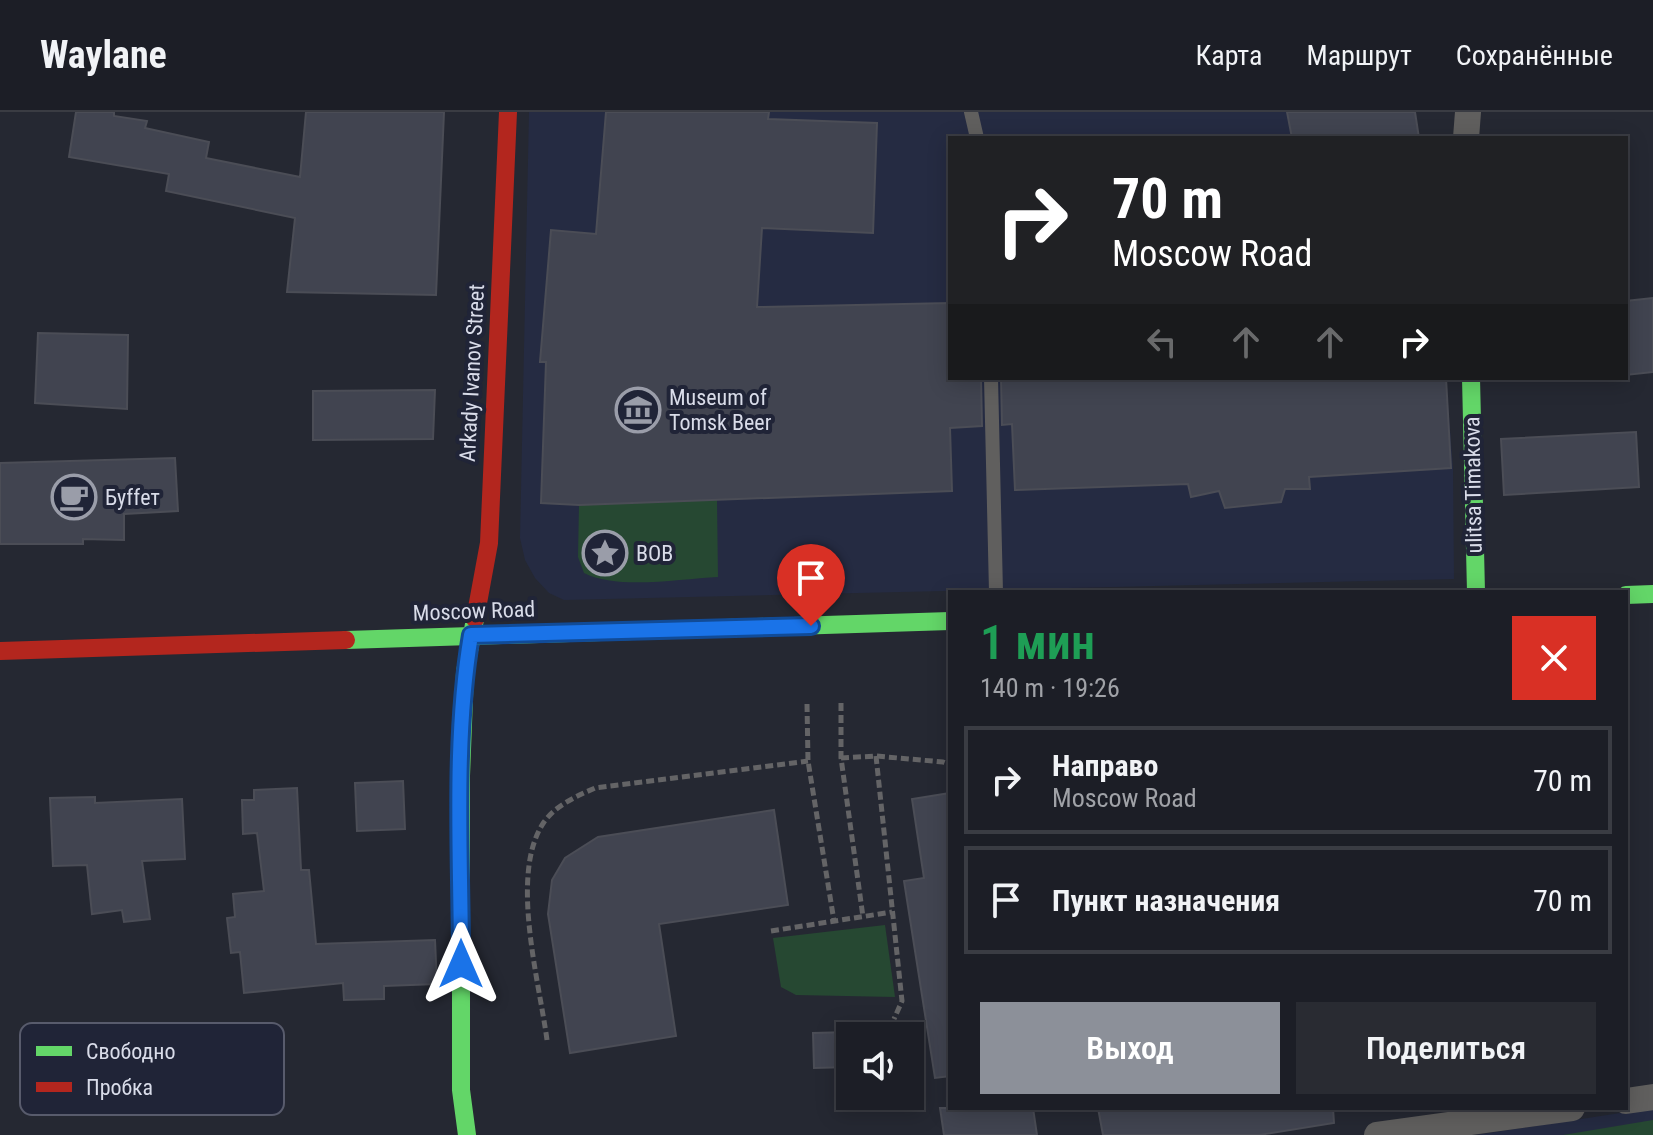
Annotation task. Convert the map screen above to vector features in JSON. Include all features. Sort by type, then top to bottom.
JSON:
[{"type":"street","name":"Arkady Ivanov Street","points":[[467,1135],[461,1090],[461,776],[465,672],[489,543],[508,112]]},
{"type":"street","points":[[1466,136],[1468,112]]},
{"type":"street","name":"ulitsa Timakova","points":[[1471,380],[1476,590]]},
{"type":"street","points":[[1628,595],[1653,594]]},
{"type":"street","name":"Moscow Road","points":[[0,651],[948,621]]},
{"type":"street","points":[[1628,1101],[1653,1097]]},
{"type":"street","points":[[1377,1135],[1558,1110]]},
{"type":"lane","points":[[971,112],[977,136]]},
{"type":"lane","points":[[991,380],[996,590]]},
{"type":"path","points":[[841,703],[841,758],[863,917]]},
{"type":"path","points":[[807,704],[808,761],[834,921]]},
{"type":"path","points":[[841,758],[876,756],[948,764]]},
{"type":"path","points":[[876,756],[902,1001],[894,1019]]},
{"type":"path","points":[[547,1040],[526,891],[529,855],[545,821],[569,799],[595,788],[808,761]]},
{"type":"path","points":[[771,931],[892,912]]},
{"type":"shaded area","points":[[529,112],[1415,112],[1419,136],[948,136],[948,380],[1446,380],[1453,468],[1454,579],[564,600],[549,593],[535,578],[525,560],[520,538]]},
{"type":"shaded area","points":[[1653,1108],[1653,1135],[1476,1135]]},
{"type":"green space","points":[[717,500],[718,577],[631,582],[613,581],[584,573],[578,557],[579,505]]},
{"type":"green space","points":[[885,925],[895,997],[796,995],[781,987],[773,938]]},
{"type":"green space","points":[[1653,1120],[1653,1135],[1563,1135]]},
{"type":"building","points":[[76,112],[114,112],[114,116],[147,121],[145,128],[209,142],[206,158],[300,177],[306,112],[444,112],[436,295],[287,292],[295,218],[166,191],[169,174],[69,157]]},
{"type":"building","points":[[606,112],[769,112],[768,119],[877,123],[873,233],[762,228],[757,307],[948,303],[948,380],[981,380],[982,426],[950,428],[952,491],[579,505],[541,503],[546,362],[540,362],[551,230],[596,234]]},
{"type":"building","points":[[1287,112],[1415,112],[1419,136],[1292,136]]},
{"type":"building","points":[[1653,298],[1653,372],[1628,375],[1628,301]]},
{"type":"building","points":[[38,333],[128,335],[127,409],[35,403]]},
{"type":"building","points":[[1001,380],[1446,380],[1451,468],[1309,477],[1310,489],[1285,489],[1281,502],[1225,508],[1219,491],[1191,497],[1188,484],[1015,490],[1012,424],[1002,425]]},
{"type":"building","points":[[435,390],[433,439],[313,440],[313,391]]},
{"type":"building","points":[[1636,432],[1639,487],[1504,495],[1501,439]]},
{"type":"building","points":[[175,458],[178,511],[124,514],[124,540],[83,539],[83,544],[0,544],[0,463]]},
{"type":"building","points":[[403,781],[405,829],[357,831],[355,783]]},
{"type":"building","points":[[297,788],[301,870],[309,870],[316,944],[435,940],[437,984],[384,986],[384,999],[344,1000],[343,983],[244,993],[240,952],[231,953],[227,918],[235,917],[233,894],[264,891],[257,833],[243,834],[242,800],[254,800],[254,790]]},
{"type":"building","points":[[948,793],[948,1076],[935,1078],[904,881],[924,878],[912,799]]},
{"type":"building","points":[[95,797],[95,803],[182,799],[185,859],[142,861],[150,919],[124,922],[122,910],[92,914],[87,865],[53,866],[50,798]]},
{"type":"building","points":[[774,810],[788,905],[659,924],[676,1036],[570,1053],[548,914],[552,880],[565,858],[598,837]]},
{"type":"building","points":[[836,1032],[836,1067],[814,1068],[813,1033]]},
{"type":"building","points":[[940,1108],[1033,1110],[1037,1135],[944,1135]]},
{"type":"building","points":[[1098,1110],[1333,1110],[1334,1123],[1259,1135],[1103,1135]]},
{"type":"traffic: fast","points":[[1471,380],[1476,590]]},
{"type":"traffic: fast","points":[[1628,595],[1653,594]]},
{"type":"traffic: fast","points":[[467,1135],[461,1090],[461,776],[465,672],[475,619]]},
{"type":"traffic: fast","points":[[346,640],[948,621]]},
{"type":"traffic: jam","points":[[475,619],[489,543],[508,112]]},
{"type":"traffic: jam","points":[[0,651],[346,640]]},
{"type":"place","name":"Museum of Tomsk Beer","points":[[638,410]]},
{"type":"place","name":"Буffет","points":[[74,497]]},
{"type":"place","name":"ВОВ","points":[[605,553]]},
{"type":"route","points":[[461,964],[461,776],[465,672],[471,635],[811,626]]}]
